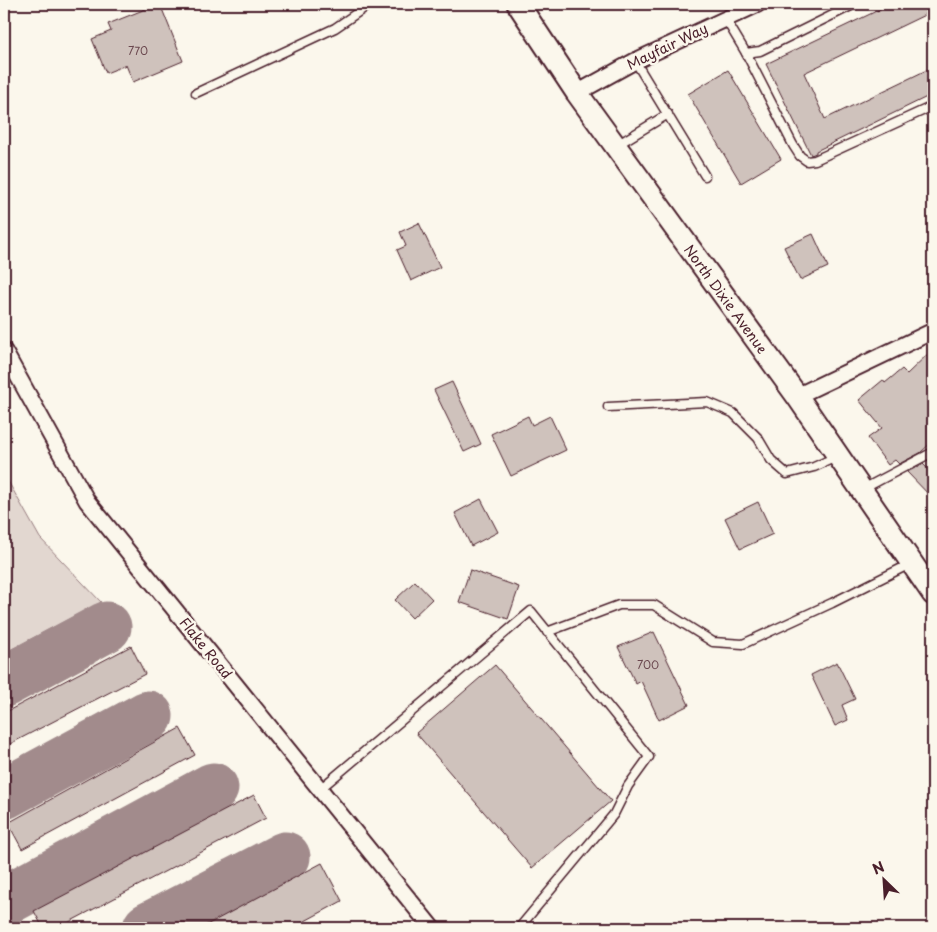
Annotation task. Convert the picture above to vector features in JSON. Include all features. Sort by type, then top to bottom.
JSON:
[{"type":"street","name":"North Dixie Avenue","points":[[518,4],[578,93],[796,396],[933,594]]},
{"type":"street","name":"Mayfair Way","points":[[578,93],[635,61],[758,4]]},
{"type":"street","points":[[796,396],[933,331]]},
{"type":"street","name":"Flake Road","points":[[4,352],[87,501],[432,928]]},
{"type":"lane","points":[[196,93],[335,28],[370,4]]},
{"type":"lane","points":[[746,53],[760,51],[855,4]]},
{"type":"lane","points":[[725,18],[746,53],[793,145],[800,156],[807,161],[815,160],[933,106]]},
{"type":"lane","points":[[635,61],[705,176]]},
{"type":"lane","points":[[616,146],[668,114]]},
{"type":"lane","points":[[608,407],[707,402],[733,413],[758,438],[771,460],[787,474],[838,456]]},
{"type":"lane","points":[[861,490],[933,452]]},
{"type":"lane","points":[[547,632],[619,605],[654,605],[713,642],[743,644],[832,604],[912,563]]},
{"type":"lane","points":[[320,789],[531,611],[649,757],[628,786],[614,814],[519,928]]},
{"type":"shaded area","points":[[4,474],[40,538],[101,602],[4,653]]},
{"type":"building","points":[[160,4],[183,61],[133,82],[126,65],[106,73],[92,39],[111,31],[108,24]]},
{"type":"building","points":[[891,4],[933,4],[933,11],[804,73],[825,119],[933,67],[933,94],[811,155],[766,64]]},
{"type":"building","points":[[728,70],[781,159],[741,183],[688,94]]},
{"type":"building","points":[[419,223],[440,267],[411,281],[397,250],[406,246],[400,232]]},
{"type":"building","points":[[813,234],[828,267],[800,280],[784,247]]},
{"type":"building","points":[[933,349],[933,441],[920,453],[899,464],[895,460],[888,465],[868,438],[882,428],[859,400],[883,380],[885,383],[902,369],[907,374]]},
{"type":"building","points":[[452,382],[481,444],[464,452],[434,390]]},
{"type":"building","points":[[528,416],[532,425],[550,416],[566,450],[511,476],[491,434]]},
{"type":"building","points":[[923,464],[933,474],[933,499],[907,472]]},
{"type":"building","points":[[481,499],[498,532],[471,546],[455,513]]},
{"type":"building","points":[[758,502],[773,534],[740,549],[725,518]]},
{"type":"building","points":[[470,570],[519,587],[508,619],[459,602]]},
{"type":"building","points":[[415,581],[432,599],[412,618],[395,600]]},
{"type":"building","points":[[654,632],[689,705],[659,720],[641,681],[636,684],[618,647]]},
{"type":"building","points":[[131,646],[145,674],[4,747],[4,713]]},
{"type":"building","points":[[837,662],[855,699],[842,705],[848,720],[835,726],[811,675]]},
{"type":"building","points":[[495,665],[611,801],[532,868],[416,733]]},
{"type":"building","points":[[180,728],[195,755],[22,849],[8,823]]},
{"type":"building","points":[[254,795],[266,818],[58,928],[43,928],[34,911]]},
{"type":"building","points":[[322,863],[342,901],[292,928],[201,928]]},
{"type":"taxiway","points":[[4,682],[106,627]]},
{"type":"taxiway","points":[[4,794],[148,716]]},
{"type":"taxiway","points":[[4,901],[213,788]]},
{"type":"taxiway","points":[[148,928],[285,857]]}]
